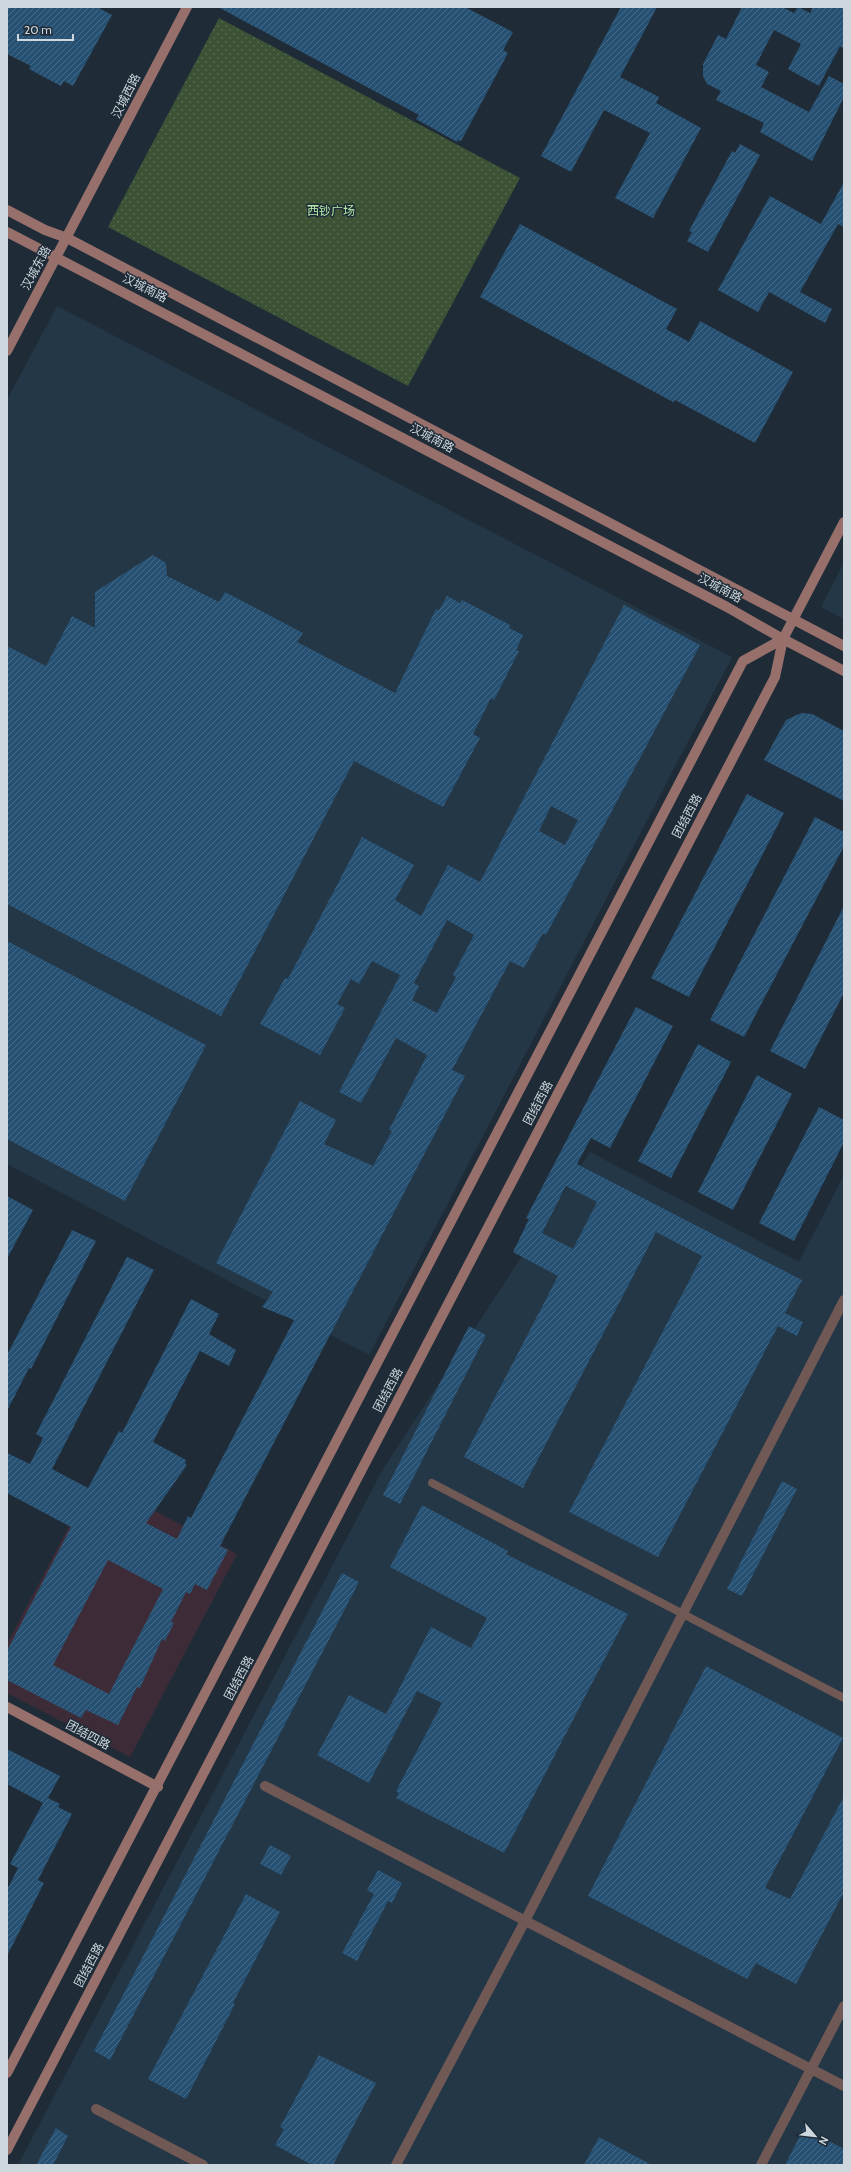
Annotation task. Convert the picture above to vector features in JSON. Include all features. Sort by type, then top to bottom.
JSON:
[{"type":"street","name":"汉城西路","points":[[88,198],[187,7]]},
{"type":"street","name":"汉城东路","points":[[7,351],[88,198]]},
{"type":"street","name":"汉城南路","points":[[7,210],[45,230],[67,238],[737,588],[793,620],[844,646]]},
{"type":"street","name":"汉城南路","points":[[7,232],[720,603],[783,639],[844,671]]},
{"type":"street","name":"团结西路","points":[[7,2150],[775,677],[783,639],[844,522]]},
{"type":"street","name":"团结西路","points":[[7,2073],[158,1787],[743,661],[783,639]]},
{"type":"street","points":[[396,2165],[525,1921],[844,1300]]},
{"type":"street","name":"团结四路","points":[[7,1707],[158,1787]]},
{"type":"street","points":[[265,1786],[844,2086]]},
{"type":"street","points":[[761,2165],[844,2006]]},
{"type":"street","points":[[96,2109],[203,2165]]},
{"type":"lane","points":[[432,1483],[844,1698]]},
{"type":"shaded area","points":[[57,306],[732,657],[369,1355],[7,1164],[7,400]]},
{"type":"shaded area","points":[[844,562],[844,619],[821,607]]},
{"type":"shaded area","points":[[590,1152],[799,1262],[844,1175],[844,2165],[18,2165],[383,1469]]},
{"type":"shaded area","points":[[94,1479],[237,1554],[130,1757],[7,1693],[7,1644]]},
{"type":"green space","name":"西钞广场","points":[[219,18],[520,178],[408,386],[108,227]]},
{"type":"building","points":[[7,7],[97,7],[112,15],[73,86],[64,81],[61,86],[29,69],[31,66],[7,54]]},
{"type":"building","points":[[218,7],[465,7],[513,32],[503,50],[508,53],[461,141],[458,140],[457,142],[416,119],[419,115]]},
{"type":"building","points":[[621,7],[657,7],[620,77],[659,97],[656,103],[701,128],[653,218],[615,198],[650,133],[604,110],[571,172],[541,156]]},
{"type":"building","points":[[742,7],[782,7],[794,13],[798,7],[810,13],[813,7],[844,7],[844,49],[840,46],[819,86],[788,69],[801,44],[774,30],[756,65],[769,72],[761,87],[809,112],[829,76],[844,84],[844,97],[812,161],[760,132],[764,123],[716,100],[721,91],[707,84],[703,76],[703,64],[718,35],[726,39]]},
{"type":"building","points":[[740,144],[760,155],[708,252],[687,241],[692,232],[689,231],[732,151],[735,153]]},
{"type":"building","points":[[844,182],[844,227],[838,224],[800,292],[832,309],[825,323],[769,292],[758,312],[718,290],[770,196],[821,224]]},
{"type":"building","points":[[520,224],[677,309],[666,329],[689,342],[700,321],[793,372],[755,443],[675,400],[673,402],[480,297]]},
{"type":"building","points":[[153,555],[166,563],[167,576],[219,602],[225,592],[303,633],[297,642],[395,693],[436,609],[439,610],[447,596],[460,603],[462,600],[510,625],[509,628],[523,635],[516,650],[519,651],[494,700],[491,698],[473,734],[480,738],[443,807],[354,761],[221,1016],[7,904],[7,646],[46,666],[72,616],[95,628],[95,592]]},
{"type":"building","points":[[624,605],[700,645],[546,935],[543,933],[524,968],[510,961],[452,1070],[465,1076],[220,1546],[228,1550],[207,1590],[195,1584],[190,1594],[186,1592],[171,1622],[174,1623],[165,1641],[162,1639],[140,1688],[137,1687],[118,1725],[86,1710],[81,1718],[7,1680],[7,1651],[71,1527],[7,1493],[7,1453],[30,1464],[43,1438],[36,1434],[127,1257],[154,1270],[52,1469],[88,1488],[119,1431],[122,1433],[191,1299],[219,1314],[209,1334],[236,1350],[229,1366],[200,1351],[153,1442],[186,1460],[185,1464],[187,1465],[146,1523],[177,1539],[188,1516],[191,1518],[294,1320],[262,1307],[273,1292],[216,1263],[300,1101],[336,1120],[324,1144],[373,1166],[392,1131],[389,1130],[427,1055],[396,1038],[361,1103],[339,1092],[400,975],[372,961],[359,984],[351,979],[337,1004],[345,1008],[320,1055],[260,1024],[285,978],[288,979],[362,837],[414,865],[395,900],[421,916],[448,865],[480,882]],"holes":[[[551,806],[578,820],[565,845],[539,831]],[[447,920],[474,935],[453,975],[456,977],[437,1013],[412,1000],[419,986],[414,983]],[[108,1560],[163,1589],[109,1694],[53,1665]]]},
{"type":"building","points":[[801,713],[812,714],[844,731],[844,801],[764,760],[786,720]]},
{"type":"building","points":[[747,794],[784,813],[689,997],[651,978]]},
{"type":"building","points":[[815,817],[844,832],[844,846],[744,1037],[710,1020]]},
{"type":"building","points":[[844,906],[844,993],[805,1069],[770,1051]]},
{"type":"building","points":[[7,941],[206,1045],[125,1201],[7,1139]]},
{"type":"building","points":[[636,1007],[673,1026],[610,1148],[591,1138],[577,1164],[802,1280],[785,1313],[803,1322],[797,1336],[778,1326],[658,1557],[569,1512],[702,1256],[656,1232],[523,1488],[464,1457],[558,1276],[513,1252],[529,1219],[526,1218]],"holes":[[[566,1186],[597,1202],[573,1249],[542,1233]]]},
{"type":"building","points":[[698,1044],[731,1062],[671,1178],[638,1161]]},
{"type":"building","points":[[757,1075],[792,1094],[733,1210],[698,1192]]},
{"type":"building","points":[[819,1107],[844,1120],[844,1142],[794,1241],[759,1223]]},
{"type":"building","points":[[7,1196],[33,1210],[7,1259]]},
{"type":"building","points":[[72,1230],[96,1241],[31,1369],[29,1368],[7,1411],[7,1355]]},
{"type":"building","points":[[469,1326],[486,1335],[400,1504],[383,1495]]},
{"type":"building","points":[[782,1481],[797,1489],[742,1596],[727,1589]]},
{"type":"building","points":[[422,1505],[508,1551],[506,1554],[628,1614],[504,1853],[396,1798],[399,1793],[396,1791],[442,1703],[417,1691],[369,1783],[317,1755],[349,1695],[386,1714],[431,1627],[471,1648],[487,1618],[390,1567]]},
{"type":"building","points":[[342,1573],[359,1582],[110,2060],[94,2051]]},
{"type":"building","points":[[706,1666],[843,1738],[765,1888],[790,1899],[844,1796],[844,1892],[796,1984],[756,1963],[747,1979],[588,1896]]},
{"type":"building","points":[[7,1749],[60,1776],[48,1798],[60,1804],[58,1807],[72,1814],[38,1880],[44,1883],[7,1956],[7,1890],[18,1868],[10,1864],[43,1803],[7,1784]]},
{"type":"building","points":[[270,1845],[291,1856],[281,1875],[260,1864]]},
{"type":"building","points":[[378,1870],[402,1883],[392,1903],[388,1901],[357,1961],[342,1953],[374,1894],[367,1890]]},
{"type":"building","points":[[246,1894],[280,1912],[186,2099],[148,2079]]},
{"type":"building","points":[[319,2055],[376,2083],[333,2165],[312,2165],[275,2145],[284,2129],[280,2127]]},
{"type":"building","points":[[56,2128],[68,2136],[53,2165],[36,2165]]},
{"type":"building","points":[[804,2128],[844,2149],[844,2165],[785,2165]]},
{"type":"building","points":[[599,2137],[652,2165],[584,2165]]}]
